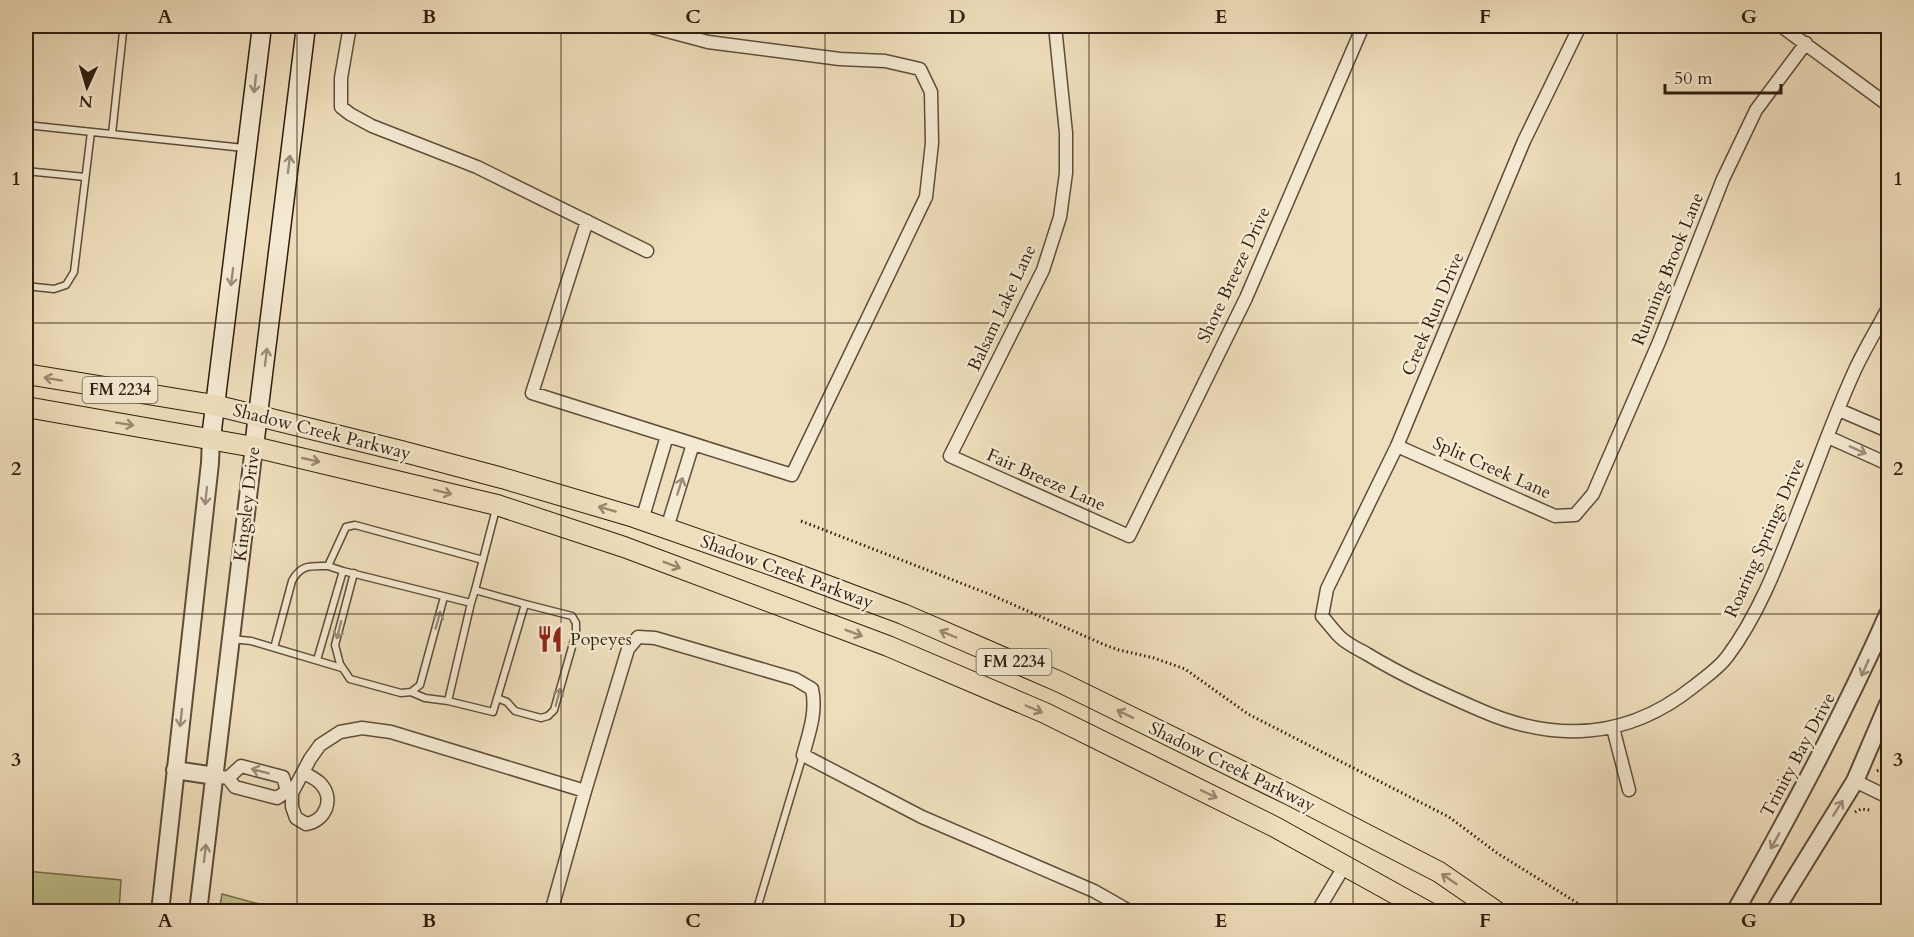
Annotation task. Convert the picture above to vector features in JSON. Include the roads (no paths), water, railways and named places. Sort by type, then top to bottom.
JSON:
[{"type":"main road","points":[[211,438],[262,26]]},
{"type":"main road","name":"Kingsley Drive","points":[[254,447],[306,26]]},
{"type":"main road","name":"Shadow Creek Parkway","points":[[26,374],[214,405],[480,472],[642,519],[903,614],[1060,682],[1290,795],[1439,872],[1497,912]]},
{"type":"main road","name":"Shadow Creek Parkway","points":[[26,407],[254,447],[497,505],[624,546],[888,646],[1045,714],[1275,827],[1428,912]]},
{"type":"street","points":[[350,26],[341,78],[341,107],[350,114],[372,126],[477,167],[647,251]]},
{"type":"street","points":[[587,221],[532,393],[792,476],[926,197],[932,143],[932,92],[920,69],[885,61],[840,59],[708,42],[648,26]]},
{"type":"street","name":"Balsam Lake Lane","points":[[950,456],[1043,270],[1060,217],[1066,173],[1066,133],[1055,26]]},
{"type":"street","name":"Shore Breeze Drive","points":[[1129,536],[1246,298],[1363,26]]},
{"type":"street","name":"Creek Run Drive","points":[[1322,616],[1327,589],[1397,446],[1524,141],[1580,26]]},
{"type":"street","points":[[1781,26],[1888,105]]},
{"type":"street","name":"Running Brook Lane","points":[[1575,515],[1593,494],[1659,342],[1723,179],[1756,110],[1806,43]]},
{"type":"street","name":"Roaring Springs Drive","points":[[1322,616],[1341,638],[1395,671],[1493,716],[1525,726],[1575,731],[1613,728],[1649,714],[1681,696],[1726,659],[1757,607],[1786,542],[1854,372],[1888,308]]},
{"type":"street","points":[[1839,410],[1888,430]]},
{"type":"street","points":[[642,519],[667,436]]},
{"type":"street","points":[[1828,437],[1888,464]]},
{"type":"street","points":[[160,912],[211,438]]},
{"type":"street","points":[[667,528],[693,444]]},
{"type":"street","name":"Split Creek Lane","points":[[1397,446],[1555,516],[1575,515]]},
{"type":"street","name":"Kingsley Drive","points":[[198,912],[221,777],[231,639],[254,447]]},
{"type":"street","name":"Fair Breeze Lane","points":[[950,456],[1129,536]]},
{"type":"street","name":"Trinity Bay Drive","points":[[1735,912],[1790,814],[1858,683],[1888,614]]},
{"type":"street","points":[[551,912],[628,649],[638,637],[655,638],[795,679],[812,689],[815,702],[804,755],[922,817],[1094,891],[1131,912]]},
{"type":"street","points":[[1774,912],[1855,781],[1888,704]]},
{"type":"street","points":[[175,770],[221,777],[235,787],[277,798],[290,792],[320,745],[340,732],[362,728],[391,732],[585,791]]},
{"type":"street","points":[[1613,728],[1629,790]]},
{"type":"street","points":[[221,777],[241,766],[283,777],[290,792],[296,818],[306,824],[315,823],[322,817],[327,798],[320,782],[303,772]]},
{"type":"street","points":[[1855,781],[1888,797]]},
{"type":"street","points":[[1317,912],[1345,865]]},
{"type":"lane","points":[[112,134],[123,32]]},
{"type":"lane","points":[[26,125],[248,148]]},
{"type":"lane","points":[[26,286],[54,289],[66,285],[74,272],[91,132]]},
{"type":"lane","points":[[26,171],[85,177]]},
{"type":"lane","points":[[448,701],[497,505]]},
{"type":"lane","points":[[328,567],[346,527],[355,525],[483,560]]},
{"type":"lane","points":[[274,648],[292,581],[296,573],[306,566],[328,567],[471,603]]},
{"type":"lane","points":[[317,660],[343,571]]},
{"type":"lane","points":[[354,573],[335,645],[342,668],[350,679],[401,693],[411,692],[425,698],[493,712],[525,604]]},
{"type":"lane","points":[[475,590],[572,616],[576,623],[576,633],[555,710],[541,718],[515,711],[507,702],[497,698]]},
{"type":"lane","points":[[411,692],[420,685],[444,597]]},
{"type":"lane","points":[[231,639],[251,641],[342,668]]},
{"type":"lane","points":[[756,912],[804,755]]},
{"type":"lane","points":[[387,909],[395,912]]},
{"type":"place","name":"Popeyes","points":[[550,639]]}]
